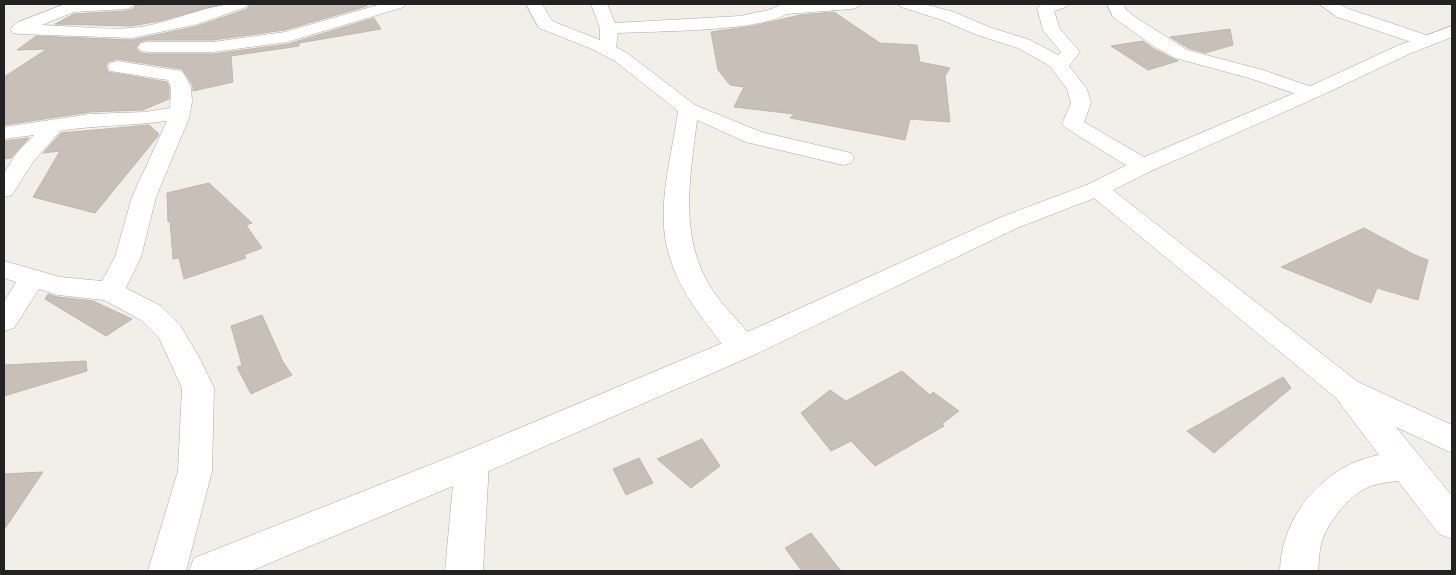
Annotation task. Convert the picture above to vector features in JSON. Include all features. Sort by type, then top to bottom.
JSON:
[{"type":"street","points":[[11,31],[70,7],[126,4]]},
{"type":"street","points":[[11,31],[132,33],[192,20],[240,4]]},
{"type":"street","points":[[147,47],[221,46],[287,37],[398,4]]},
{"type":"street","points":[[534,4],[545,24],[621,57],[688,109],[754,137],[843,158]]},
{"type":"street","points":[[599,4],[609,28],[610,41],[608,50]]},
{"type":"street","points":[[753,4],[782,9],[852,4]]},
{"type":"street","points":[[907,4],[954,10],[983,31],[1024,44],[1060,65],[1077,89],[1081,103],[1073,124],[1143,166]]},
{"type":"street","points":[[1060,4],[1045,8],[1052,30],[1070,52],[1060,65]]},
{"type":"street","points":[[1115,4],[1119,13],[1132,23],[1161,43],[1182,54],[1256,74],[1311,93]]},
{"type":"street","points":[[1327,4],[1343,13],[1426,41]]},
{"type":"street","points":[[609,28],[740,21],[774,14],[782,9]]},
{"type":"street","points":[[110,291],[128,258],[144,197],[167,149],[179,113],[180,88],[179,80],[175,75],[109,69],[192,20]]},
{"type":"street","points":[[208,571],[743,347],[1008,223],[1097,189],[1143,166],[1452,31]]},
{"type":"street","points":[[688,109],[678,201],[678,244],[684,264],[694,282],[728,332],[743,347]]},
{"type":"street","points":[[4,132],[106,118],[145,118],[179,113]]},
{"type":"street","points":[[4,190],[24,159],[54,125]]},
{"type":"street","points":[[1097,189],[1347,390],[1452,523]]},
{"type":"street","points":[[4,321],[13,310],[18,274],[58,286],[110,291],[151,313],[170,332],[198,388],[195,471],[167,571]]},
{"type":"street","points":[[1347,390],[1452,440]]},
{"type":"street","points":[[464,571],[472,462]]},
{"type":"street","points":[[1299,571],[1305,531],[1330,497],[1358,475],[1407,465]]},
{"type":"building","points":[[222,4],[160,21],[131,26],[55,24],[74,14],[126,11],[133,9],[136,5]]},
{"type":"building","points":[[250,4],[366,4],[367,6],[285,30],[213,40],[147,40],[140,42],[136,48],[141,53],[147,54],[213,54],[288,44],[374,18],[381,29],[299,43],[299,46],[231,56],[233,82],[193,91],[193,86],[182,69],[116,59],[108,62],[106,66],[108,72],[167,82],[169,99],[143,110],[90,112],[4,125],[4,77],[47,49],[17,50],[36,36],[132,40],[198,26],[247,9]]},
{"type":"building","points":[[834,12],[880,43],[917,45],[920,62],[950,68],[945,76],[950,122],[910,119],[905,140],[790,118],[794,114],[734,107],[744,87],[730,85],[718,70],[711,32],[753,26],[800,15]]},
{"type":"building","points":[[1230,29],[1233,45],[1205,53],[1188,48],[1170,37]]},
{"type":"building","points":[[1143,41],[1178,61],[1148,70],[1111,46]]},
{"type":"building","points":[[149,125],[159,134],[158,136],[95,213],[33,197],[60,151],[43,153],[61,133]]},
{"type":"building","points":[[29,138],[11,158],[4,159],[4,141]]},
{"type":"building","points":[[209,183],[252,223],[246,225],[262,248],[244,255],[246,258],[184,279],[179,258],[173,259],[170,221],[168,222],[167,193]]},
{"type":"building","points":[[1364,228],[1428,260],[1418,300],[1377,288],[1371,303],[1281,267]]},
{"type":"building","points":[[48,294],[93,301],[132,319],[106,336],[45,299]]},
{"type":"building","points":[[262,315],[283,362],[292,375],[251,394],[237,367],[242,365],[231,326]]},
{"type":"building","points":[[86,361],[87,371],[4,396],[4,365]]},
{"type":"building","points":[[902,371],[930,395],[933,392],[959,411],[942,424],[944,426],[875,466],[851,441],[831,451],[801,413],[830,390],[846,401]]},
{"type":"building","points":[[1283,377],[1291,388],[1214,453],[1187,431]]},
{"type":"building","points":[[702,439],[720,466],[691,488],[657,459]]},
{"type":"building","points":[[639,458],[653,483],[626,495],[613,469]]},
{"type":"building","points":[[43,472],[4,530],[4,474]]},
{"type":"building","points":[[811,533],[841,571],[802,571],[785,548]]}]
